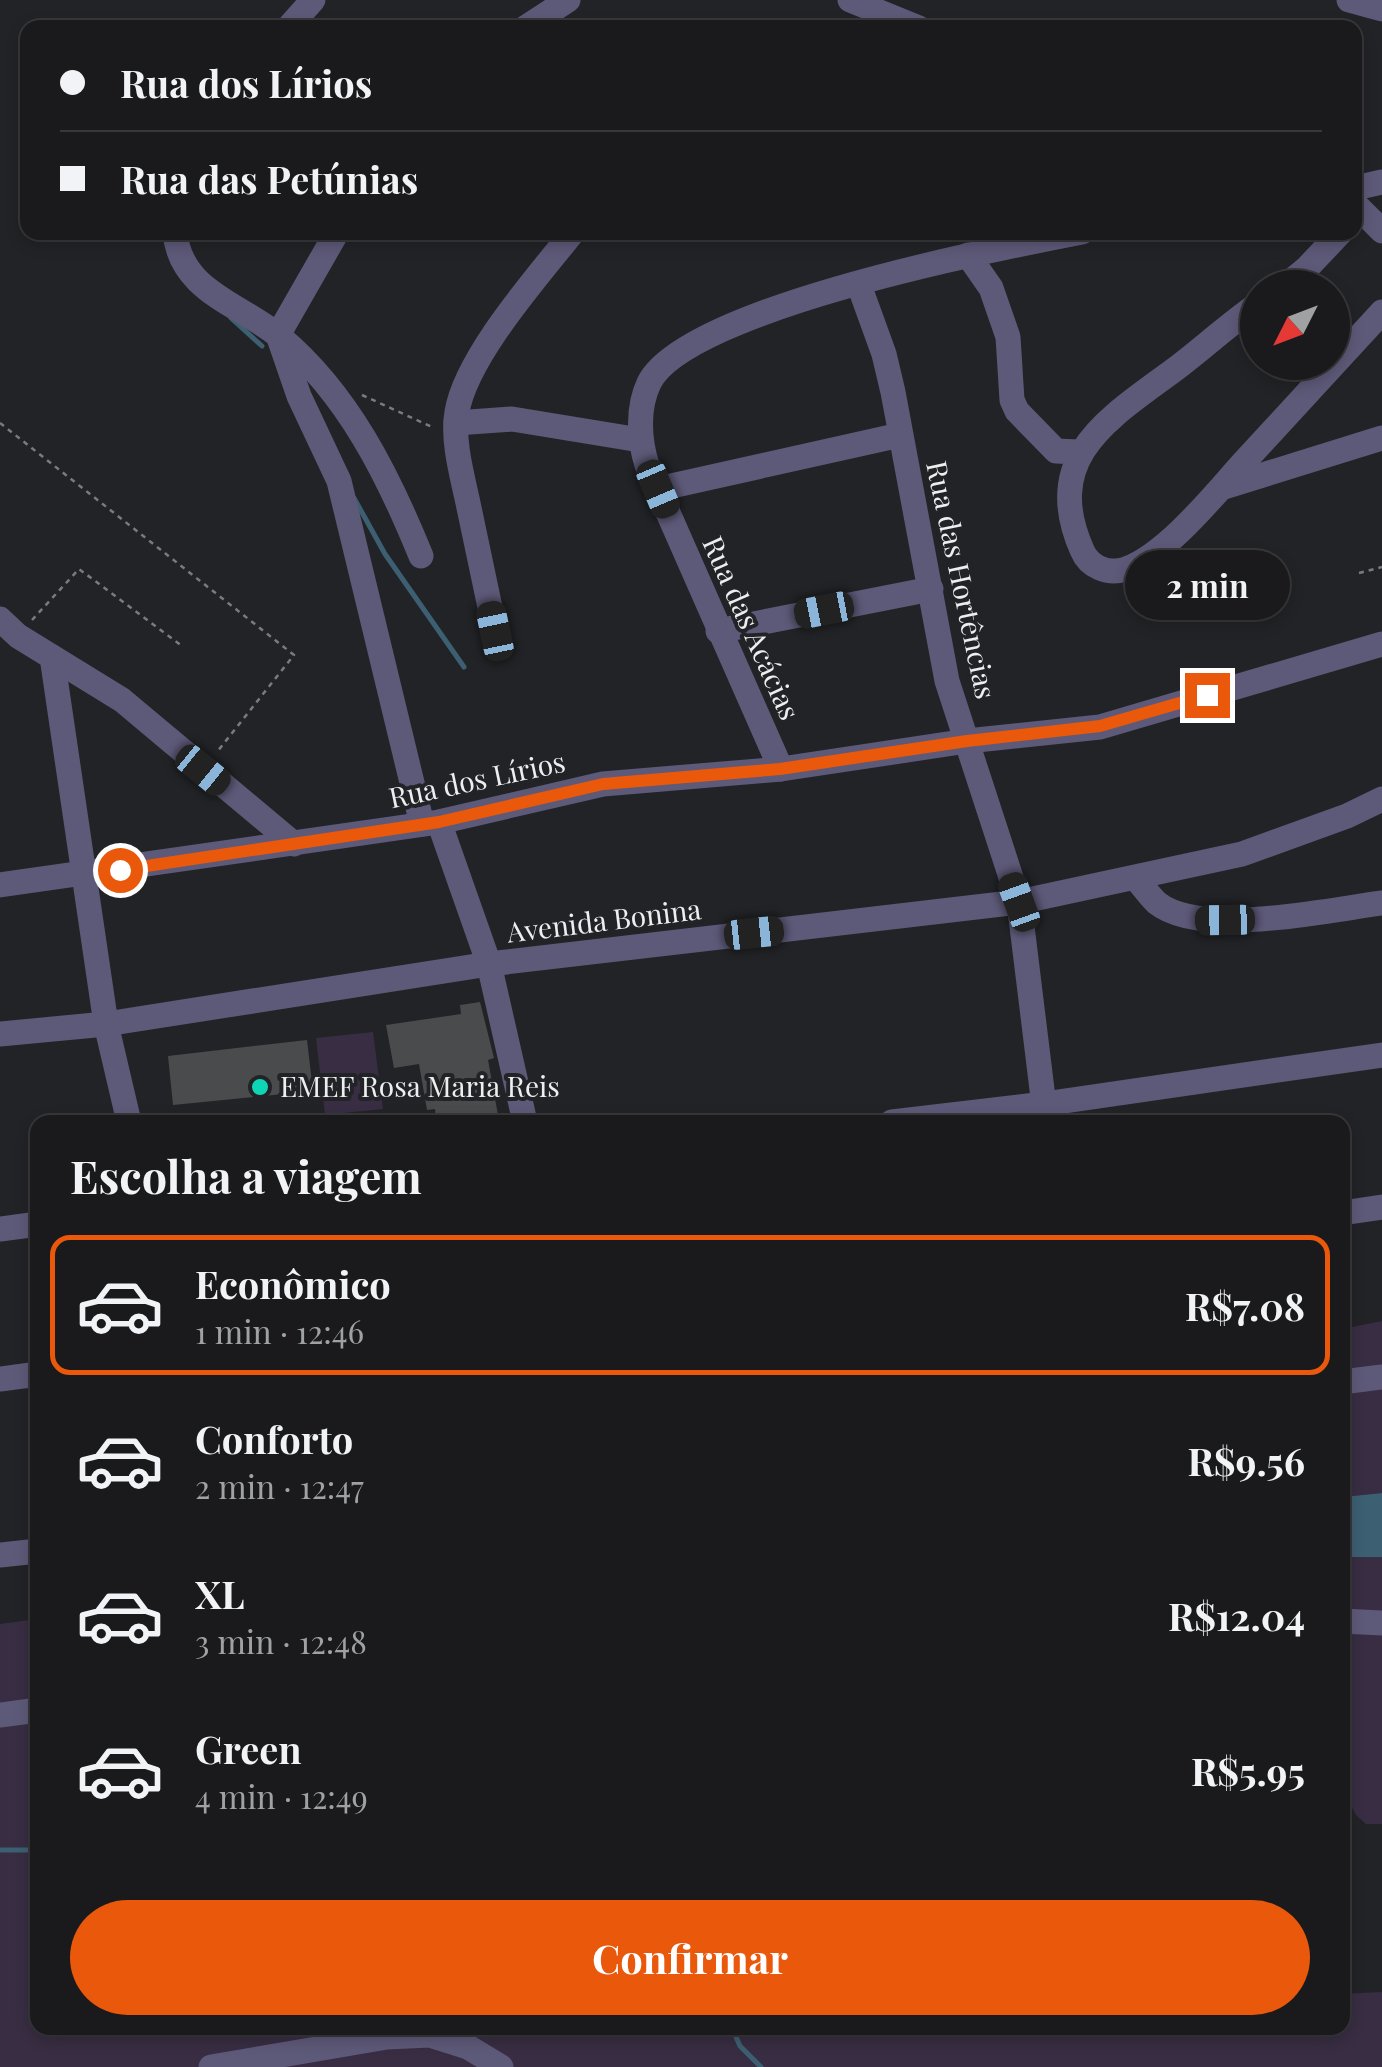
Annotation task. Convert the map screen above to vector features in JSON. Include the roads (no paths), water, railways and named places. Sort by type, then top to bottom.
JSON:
[{"type":"street","points":[[295,20],[313,0]]},
{"type":"street","points":[[537,20],[568,0]]},
{"type":"street","points":[[850,0],[899,20]]},
{"type":"street","points":[[1349,0],[1382,9]]},
{"type":"street","points":[[1362,200],[1382,182]]},
{"type":"street","points":[[1362,211],[1382,231]]},
{"type":"street","points":[[176,240],[185,266],[201,285],[278,335],[325,382],[378,462],[421,556]]},
{"type":"street","points":[[332,240],[278,335],[300,396],[340,481],[430,823],[488,964],[522,1115]]},
{"type":"street","points":[[495,631],[456,430],[461,394],[523,294],[567,240]]},
{"type":"street","points":[[966,244],[998,248],[1040,240]]},
{"type":"street","points":[[1305,270],[1333,240]]},
{"type":"street","points":[[966,244],[991,288],[1008,338],[1012,400],[1018,411],[1056,451],[1080,452]]},
{"type":"street","name":"Rua das Acácias","points":[[780,769],[647,465],[640,440],[650,383],[668,361],[712,334],[966,244]]},
{"type":"street","name":"Rua das Hortências","points":[[858,284],[884,354],[947,681],[1019,902],[1045,1114]]},
{"type":"street","points":[[1240,318],[1108,418],[1080,452],[1069,492],[1074,529],[1085,558],[1095,567],[1125,570],[1186,525],[1382,312]]},
{"type":"street","points":[[456,430],[512,418],[640,440]]},
{"type":"street","points":[[658,489],[900,435]]},
{"type":"street","points":[[1220,488],[1382,438]]},
{"type":"street","points":[[718,631],[931,589]]},
{"type":"street","points":[[9,628],[122,700],[294,844]]},
{"type":"street","name":"Rua dos Lírios","points":[[0,884],[85,875],[430,823],[603,784],[780,769],[1100,726],[1382,644]]},
{"type":"street","points":[[52,656],[106,1024],[127,1115]]},
{"type":"street","name":"Avenida Bonina","points":[[0,1034],[106,1024],[488,964],[1019,902],[1242,854],[1382,799]]},
{"type":"street","points":[[1136,879],[1158,904],[1205,921],[1246,920],[1382,903]]},
{"type":"street","points":[[1045,1114],[1382,1055]]},
{"type":"street","points":[[1350,1212],[1382,1208]]},
{"type":"street","points":[[0,1229],[30,1225]]},
{"type":"street","points":[[0,1379],[30,1375]]},
{"type":"street","points":[[1350,1381],[1382,1377]]},
{"type":"street","points":[[0,1555],[30,1552]]},
{"type":"street","points":[[1350,1621],[1382,1623]]},
{"type":"street","points":[[0,1714],[30,1711]]},
{"type":"street","points":[[211,2067],[388,2037],[430,2036],[468,2047],[501,2067]]},
{"type":"water","points":[[1382,1493],[1382,1557],[1350,1557],[1350,1496]]},
{"type":"waterway","points":[[231,318],[262,346]]},
{"type":"waterway","points":[[354,498],[385,554],[464,667]]},
{"type":"waterway","points":[[0,1850],[30,1850]]},
{"type":"waterway","points":[[735,2035],[740,2046],[761,2067]]},
{"type":"place","name":"EMEF Rosa Maria Reis","points":[[260,1087]]}]
